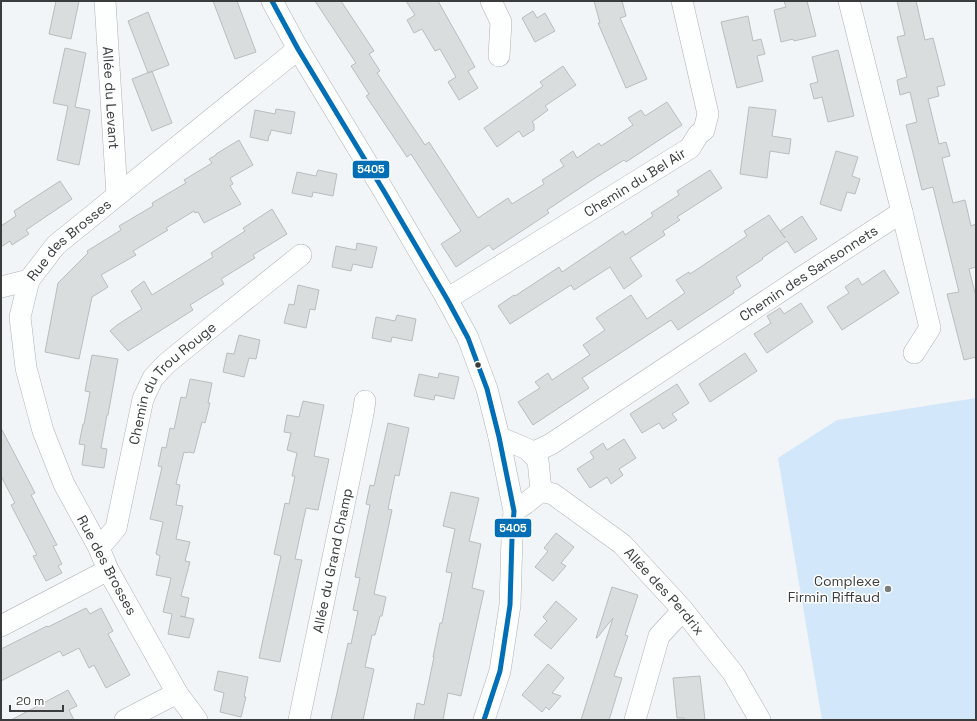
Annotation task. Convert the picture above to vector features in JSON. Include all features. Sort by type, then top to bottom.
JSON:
[{"type":"street","name":"Allée du Levant","points":[[105,1],[117,195]]},
{"type":"street","points":[[272,1],[298,49],[448,299],[468,338],[487,388],[499,437],[514,511],[510,605],[500,671],[484,720]]},
{"type":"street","points":[[491,1],[501,22],[500,56]]},
{"type":"street","name":"Chemin du Bel Air","points":[[448,299],[690,148],[698,135],[704,130],[708,114],[682,1]]},
{"type":"street","points":[[849,1],[930,328],[914,353]]},
{"type":"street","name":"Rue des Brosses","points":[[197,720],[177,693],[108,570],[99,548],[64,484],[43,431],[26,368],[20,317],[29,280],[56,245],[298,49]]},
{"type":"street","name":"Chemin des Sansonnets","points":[[532,454],[551,444],[902,212]]},
{"type":"street","name":"Chemin du Trou Rouge","points":[[99,548],[116,528],[142,399],[153,378],[166,364],[214,324],[301,255]]},
{"type":"street","points":[[1,287],[29,280]]},
{"type":"street","name":"Allée du Grand Champ","points":[[299,720],[364,414],[364,401]]},
{"type":"street","points":[[499,437],[527,449],[538,460],[541,491],[514,511]]},
{"type":"street","name":"Allée des Perdrix","points":[[541,491],[553,494],[622,544],[683,610],[733,673],[760,720]]},
{"type":"street","points":[[1,626],[108,570]]},
{"type":"street","points":[[635,720],[659,636],[683,610]]},
{"type":"street","points":[[124,720],[177,693]]},
{"type":"shaded area","name":"Complexe Firmin Riffaud","points":[[976,398],[976,720],[822,720],[778,458],[837,420]]},
{"type":"building","points":[[56,1],[79,1],[71,39],[49,34]]},
{"type":"building","points":[[213,1],[237,1],[256,52],[235,59]]},
{"type":"building","points":[[315,1],[341,1],[374,51],[369,54],[380,71],[377,73],[425,145],[429,142],[478,218],[508,198],[512,204],[544,184],[542,180],[564,166],[560,160],[573,151],[577,158],[599,143],[601,146],[633,125],[628,118],[641,110],[645,116],[667,102],[682,125],[626,162],[624,160],[592,180],[547,210],[549,213],[493,250],[489,245],[456,267],[441,244],[461,231],[411,154],[407,157],[366,96],[369,94],[351,66],[356,63]]},
{"type":"building","points":[[406,1],[438,1],[475,67],[468,71],[478,88],[459,100],[448,82],[456,77],[440,49],[435,51],[422,29],[414,33],[407,20],[415,15]]},
{"type":"building","points":[[594,1],[622,1],[626,16],[620,18],[647,79],[626,88],[598,23],[600,23]]},
{"type":"building","points":[[784,1],[807,1],[816,36],[794,41],[793,39],[781,42],[774,10],[786,7]]},
{"type":"building","points":[[897,1],[916,1],[925,40],[933,38],[945,85],[937,87],[939,96],[928,99],[939,144],[946,142],[950,156],[942,158],[953,203],[965,200],[971,226],[976,224],[976,267],[969,269],[976,297],[976,357],[964,360],[947,294],[959,292],[933,187],[922,190],[906,125],[917,122],[910,92],[900,95],[897,80],[907,77],[897,37],[905,35]]},
{"type":"building","points":[[533,11],[537,18],[545,13],[555,31],[535,42],[522,18]]},
{"type":"building","points":[[148,12],[169,65],[148,73],[128,21]]},
{"type":"building","points":[[748,16],[753,41],[761,39],[765,54],[757,56],[763,81],[737,88],[721,22]]},
{"type":"building","points":[[65,48],[86,53],[75,107],[90,110],[79,165],[57,160],[68,106],[53,103]]},
{"type":"building","points":[[838,50],[854,116],[828,122],[822,97],[814,99],[810,84],[818,82],[812,57]]},
{"type":"building","points":[[563,66],[576,85],[545,106],[548,110],[532,122],[534,124],[534,130],[523,137],[519,131],[497,147],[484,128],[543,86],[540,82]]},
{"type":"building","points":[[152,71],[172,123],[152,131],[132,79]]},
{"type":"building","points":[[749,107],[776,110],[772,136],[791,139],[789,154],[770,151],[767,178],[740,174]]},
{"type":"building","points":[[276,109],[295,112],[291,134],[271,130],[268,141],[250,137],[255,110],[275,114]]},
{"type":"building","points":[[239,140],[253,165],[230,178],[233,184],[230,186],[241,204],[204,223],[198,212],[195,213],[194,211],[166,228],[168,230],[133,251],[136,255],[101,275],[108,287],[92,297],[79,359],[45,352],[58,283],[88,253],[87,251],[121,230],[119,226],[153,206],[152,203],[186,183],[184,180],[212,163],[209,159]]},
{"type":"building","points":[[836,151],[858,157],[852,176],[860,179],[855,194],[847,192],[841,211],[820,204]]},
{"type":"building","points":[[318,170],[337,174],[333,196],[313,192],[312,197],[292,193],[297,172],[316,176]]},
{"type":"building","points":[[710,170],[722,188],[677,217],[680,220],[663,231],[665,235],[630,258],[642,276],[624,289],[610,267],[574,290],[571,285],[510,324],[498,306],[559,267],[562,272],[623,231],[625,235],[653,216],[651,213],[679,195],[677,191]]},
{"type":"building","points":[[60,181],[72,199],[26,230],[29,234],[12,245],[10,241],[1,247],[1,226],[16,216],[14,211]]},
{"type":"building","points":[[272,209],[287,234],[253,255],[255,258],[221,279],[224,284],[190,305],[193,310],[128,351],[110,331],[142,309],[131,291],[144,281],[152,295],[213,257],[211,253],[245,231],[243,228]]},
{"type":"building","points":[[769,215],[780,231],[802,216],[817,239],[795,253],[787,241],[736,277],[741,286],[733,291],[734,293],[678,330],[671,320],[582,378],[589,388],[533,425],[518,402],[540,388],[535,382],[548,373],[552,380],[590,355],[583,345],[605,330],[596,318],[631,295],[647,319],[685,293],[676,280],[689,272],[690,274],[747,236],[744,231]]},
{"type":"building","points":[[357,243],[377,247],[372,268],[353,264],[351,271],[332,267],[336,246],[356,250]]},
{"type":"building","points":[[884,270],[899,293],[842,330],[827,307],[849,293],[845,287],[858,278],[862,285]]},
{"type":"building","points":[[298,285],[319,290],[315,310],[310,309],[306,328],[284,323],[289,304],[294,305]]},
{"type":"building","points":[[801,303],[813,322],[767,353],[754,334],[771,323],[767,316],[780,308],[784,314]]},
{"type":"building","points":[[397,315],[416,319],[412,341],[392,337],[391,342],[372,338],[376,317],[395,321]]},
{"type":"building","points":[[239,335],[260,340],[256,359],[249,358],[244,377],[223,372],[227,353],[234,354]]},
{"type":"building","points":[[745,353],[757,371],[710,402],[699,384]]},
{"type":"building","points":[[92,355],[118,359],[101,448],[107,449],[104,468],[82,465],[85,445],[79,444],[90,392],[85,391]]},
{"type":"building","points":[[439,373],[459,377],[454,399],[435,395],[434,400],[414,396],[419,374],[438,378]]},
{"type":"building","points":[[190,379],[212,383],[208,403],[210,403],[205,423],[202,422],[194,453],[184,452],[176,484],[180,485],[176,505],[183,506],[176,539],[190,542],[185,561],[190,562],[181,596],[189,598],[185,617],[180,616],[194,619],[189,638],[168,634],[172,614],[163,612],[171,578],[156,575],[160,556],[156,554],[163,522],[150,519],[162,467],[158,466],[162,447],[166,448],[170,428],[174,429],[181,397],[186,398]]},
{"type":"building","points":[[677,384],[689,403],[672,414],[677,420],[663,429],[659,423],[642,433],[630,414]]},
{"type":"building","points":[[303,401],[324,405],[314,456],[329,459],[318,510],[306,508],[295,559],[302,560],[280,662],[259,658],[281,556],[274,554],[285,503],[289,504],[295,476],[292,476],[297,453],[287,450],[291,433],[284,432],[287,415],[299,417]]},
{"type":"building","points":[[388,423],[409,428],[399,476],[395,475],[388,509],[392,510],[374,594],[386,597],[382,616],[380,616],[375,635],[372,635],[365,667],[374,669],[363,720],[331,720],[348,643],[351,644],[358,611],[353,610],[360,578],[355,577],[370,505],[366,504],[370,485],[374,486]]},
{"type":"building","points":[[1,428],[35,493],[31,495],[57,545],[53,546],[62,564],[58,566],[62,573],[46,581],[33,556],[37,555],[11,505],[15,503],[1,476]]},
{"type":"building","points":[[624,439],[636,458],[619,469],[623,475],[611,484],[607,477],[590,488],[577,469],[594,458],[590,452],[603,443],[607,450]]},
{"type":"building","points":[[451,492],[479,498],[469,541],[481,544],[472,588],[484,591],[461,696],[448,693],[443,720],[414,720],[417,703],[424,705],[440,623],[442,623],[452,573],[446,572],[455,529],[443,526]]},
{"type":"building","points":[[556,533],[574,547],[561,563],[566,566],[553,581],[535,567],[548,551],[544,548]]},
{"type":"building","points":[[612,587],[638,595],[625,635],[628,636],[614,676],[622,678],[609,720],[581,720],[613,618],[596,638]]},
{"type":"building","points":[[556,601],[577,619],[551,649],[534,635],[547,621],[543,617]]},
{"type":"building","points":[[86,608],[90,614],[101,608],[113,631],[108,634],[130,675],[106,688],[94,665],[89,668],[79,648],[63,656],[60,651],[1,681],[1,649]]},
{"type":"building","points":[[548,664],[564,678],[552,693],[561,696],[549,710],[546,707],[542,712],[522,695]]},
{"type":"building","points":[[218,671],[248,677],[244,697],[246,697],[241,717],[220,712],[224,693],[214,690]]},
{"type":"building","points":[[700,676],[705,720],[684,720],[684,718],[677,718],[673,678]]},
{"type":"building","points":[[68,690],[77,706],[69,710],[74,720],[11,720]]},
{"type":"transit line","name":"5405","points":[[272,1],[298,49],[447,299],[468,338],[487,389],[499,437],[514,511],[510,605],[500,671],[484,720]]},
{"type":"place","name":"Complexe Firmin Riffaud","points":[[888,589]]}]
